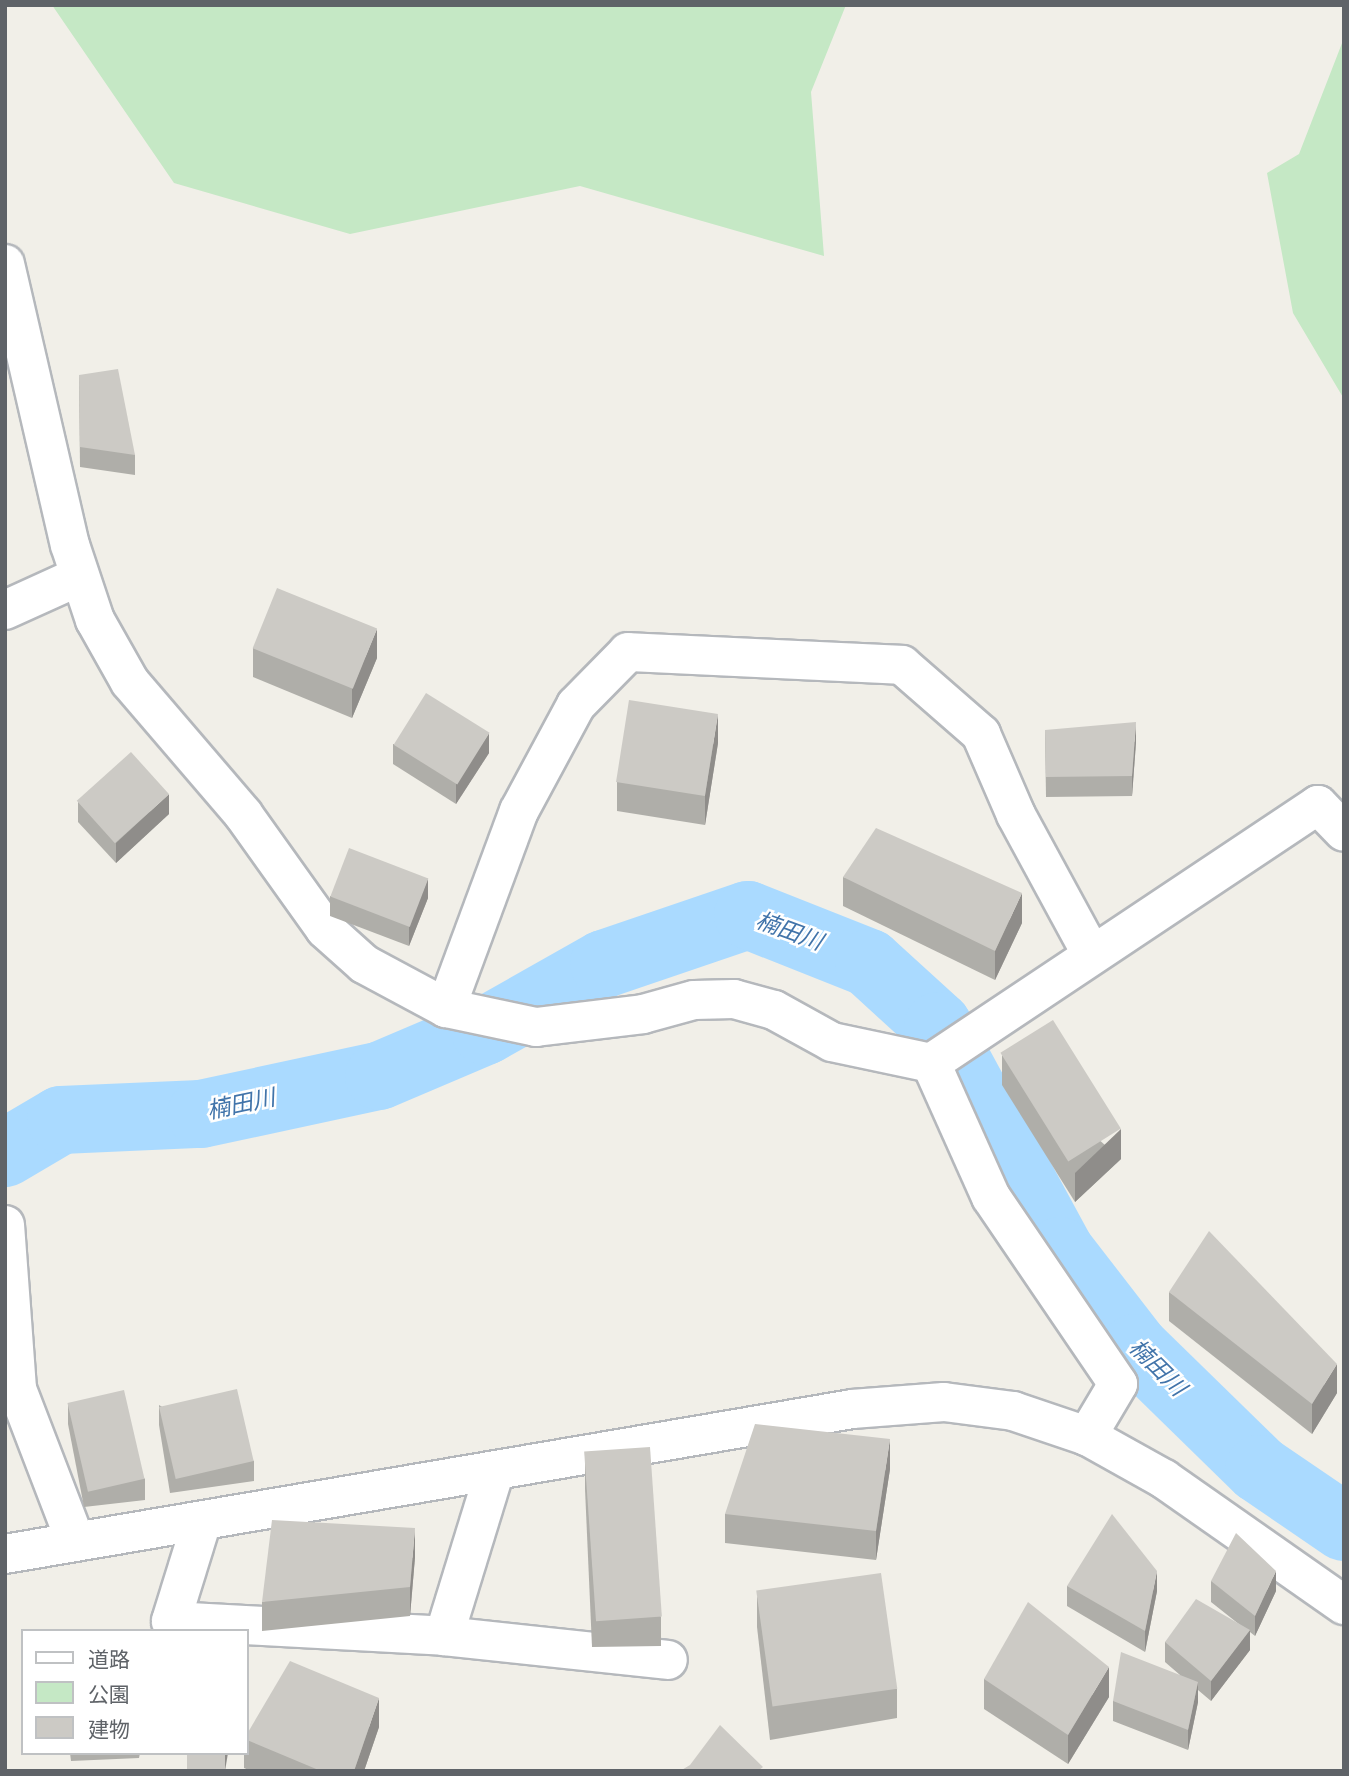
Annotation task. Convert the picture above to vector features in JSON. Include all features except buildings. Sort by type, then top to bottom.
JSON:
[{"type":"street","points":[[5,264],[80,576],[95,620],[130,682],[243,814],[325,929],[364,964],[446,1008],[536,1027],[643,1014],[694,1000],[734,999],[774,1010],[832,1042],[949,1050],[1090,953],[1318,805],[1344,832]]},
{"type":"street","points":[[5,611],[80,576]]},
{"type":"street","points":[[446,1008],[519,811],[576,705],[628,652],[902,666],[981,734],[1016,815],[1090,953]]},
{"type":"street","points":[[949,1050],[991,1197],[1118,1384],[1087,1436]]},
{"type":"street","points":[[5,1225],[17,1389],[75,1540]]},
{"type":"street","points":[[5,1554],[75,1540],[494,1473],[852,1409],[944,1402],[1013,1411],[1087,1436],[1174,1486],[1344,1605]]},
{"type":"street","points":[[444,1636],[494,1473]]},
{"type":"street","points":[[202,1521],[171,1621],[444,1636],[668,1660]]},
{"type":"green space","points":[[52,5],[846,5],[811,92],[824,256],[580,186],[350,234],[174,183]]},
{"type":"green space","points":[[1344,38],[1344,399],[1293,313],[1267,173],[1299,154]]},
{"type":"waterway","name":"楠田川","points":[[5,1153],[61,1120],[201,1114],[379,1076],[485,1031],[604,964],[748,915],[869,963],[938,1026],[1060,1251],[1135,1348],[1259,1469],[1344,1527]]}]
